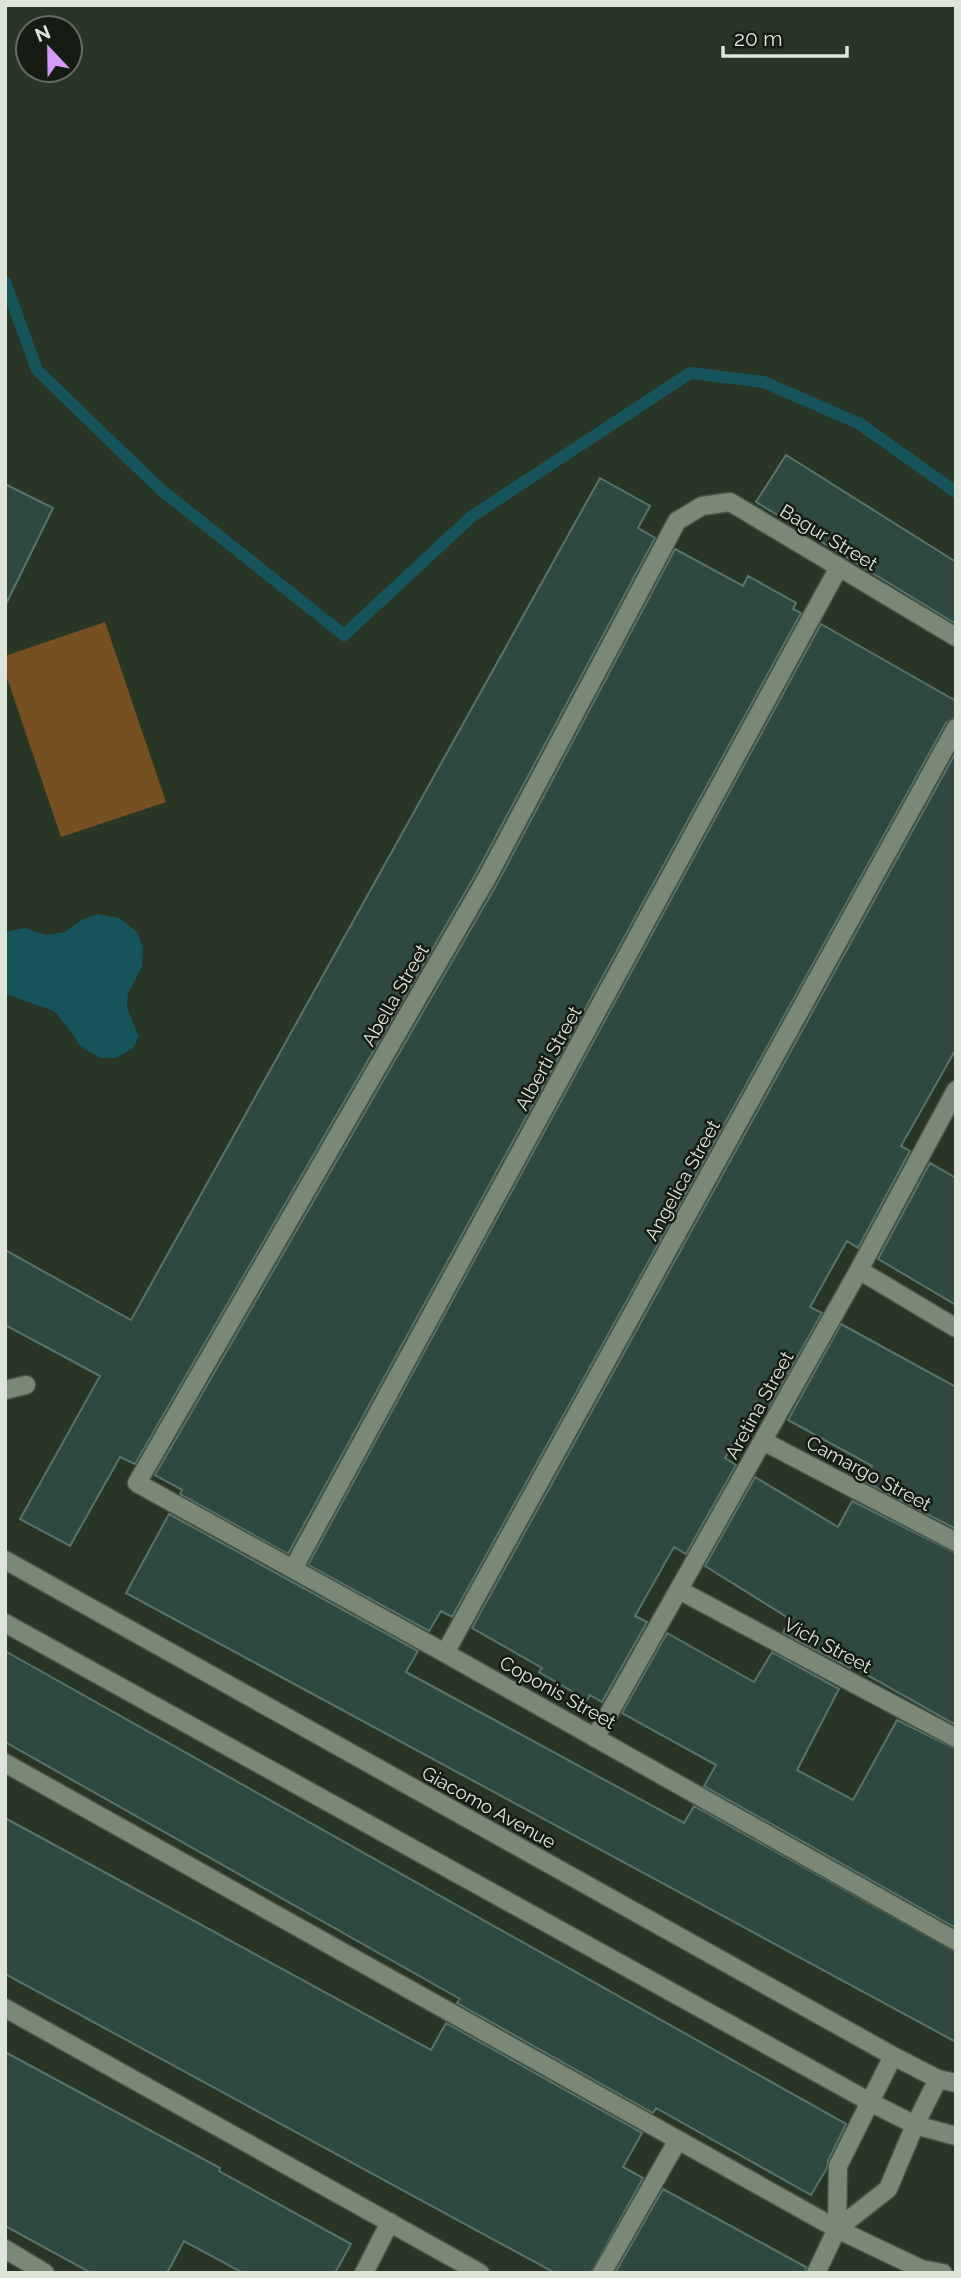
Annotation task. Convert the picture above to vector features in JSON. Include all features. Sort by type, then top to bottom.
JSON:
[{"type":"street","name":"Bagur Street","points":[[677,521],[702,506],[730,502],[956,637]]},
{"type":"street","name":"Abella Street","points":[[137,1483],[488,876],[677,521]]},
{"type":"street","name":"Alberti Street","points":[[293,1569],[839,567]]},
{"type":"street","name":"Angelica Street","points":[[445,1653],[956,728]]},
{"type":"street","name":"Aretina Street","points":[[595,1738],[859,1270],[948,1122],[956,1090]]},
{"type":"street","points":[[859,1270],[956,1328]]},
{"type":"street","points":[[5,1390],[26,1385]]},
{"type":"street","name":"Camargo Street","points":[[763,1441],[956,1542]]},
{"type":"street","name":"Coponis Street","points":[[137,1483],[956,1941]]},
{"type":"street","name":"Giacomo Avenue","points":[[5,1560],[893,2056],[947,2081]]},
{"type":"street","name":"Vich Street","points":[[680,1590],[956,1738]]},
{"type":"street","points":[[5,1623],[870,2102],[915,2125],[956,2136]]},
{"type":"street","points":[[5,1763],[837,2229],[921,2269],[943,2273]]},
{"type":"street","points":[[5,2008],[480,2273]]},
{"type":"street","points":[[816,2273],[837,2229],[838,2166],[893,2056]]},
{"type":"street","points":[[837,2229],[888,2189],[915,2125],[947,2081]]},
{"type":"street","points":[[602,2273],[678,2140]]},
{"type":"street","points":[[364,2273],[390,2222]]},
{"type":"street","points":[[5,2249],[46,2273]]},
{"type":"shaded area","points":[[105,622],[166,802],[61,837],[5,672],[5,656]]},
{"type":"water","points":[[97,914],[119,918],[137,932],[143,947],[142,967],[128,993],[127,1008],[139,1037],[133,1048],[116,1058],[100,1058],[80,1046],[54,1011],[5,994],[5,932],[25,928],[45,935],[65,932],[81,920]]},
{"type":"building","points":[[786,455],[956,562],[956,624],[756,502]]},
{"type":"building","points":[[600,478],[650,506],[638,528],[655,538],[478,870],[135,1464],[120,1457],[70,1546],[20,1519],[100,1376],[5,1325],[5,1250],[131,1320]]},
{"type":"building","points":[[5,484],[53,508],[5,606]]},
{"type":"building","points":[[675,549],[743,586],[748,576],[796,603],[793,609],[801,613],[288,1554],[180,1494],[182,1490],[155,1475],[498,882]]},
{"type":"building","points":[[821,624],[956,701],[956,717],[946,723],[452,1617],[441,1611],[429,1631],[308,1565]]},
{"type":"building","points":[[956,752],[956,1049],[901,1146],[910,1151],[858,1248],[847,1241],[810,1307],[822,1313],[768,1409],[756,1402],[725,1458],[736,1465],[686,1554],[674,1547],[635,1616],[647,1622],[602,1702],[590,1695],[587,1700],[539,1672],[542,1668],[472,1628]]},
{"type":"building","points":[[930,1163],[956,1178],[956,1305],[878,1259]]},
{"type":"building","points":[[841,1324],[956,1387],[956,1529],[863,1481],[872,1466],[788,1420]]},
{"type":"building","points":[[755,1477],[838,1527],[852,1501],[956,1553],[956,1725],[851,1666],[850,1668],[783,1633],[790,1619],[705,1566]]},
{"type":"building","points":[[169,1514],[418,1651],[406,1672],[684,1823],[694,1806],[956,1952],[956,2042],[126,1593]]},
{"type":"building","points":[[667,1633],[754,1682],[772,1652],[839,1689],[797,1770],[853,1800],[897,1720],[956,1749],[956,1928],[704,1786],[716,1765],[622,1713]]},
{"type":"building","points":[[5,1651],[846,2124],[827,2168],[811,2195],[656,2108],[653,2113],[457,2003],[460,1999],[5,1742]]},
{"type":"building","points":[[5,1818],[431,2050],[446,2023],[642,2133],[623,2167],[643,2178],[591,2273],[555,2273],[5,1974]]},
{"type":"building","points":[[5,2052],[220,2168],[219,2171],[351,2244],[335,2273],[243,2273],[184,2241],[167,2273],[91,2273],[5,2226]]},
{"type":"building","points":[[663,2189],[806,2267],[805,2273],[615,2273]]},
{"type":"waterway","points":[[5,282],[37,370],[160,489],[344,635],[471,517],[690,373],[764,382],[860,424],[956,492]]}]
